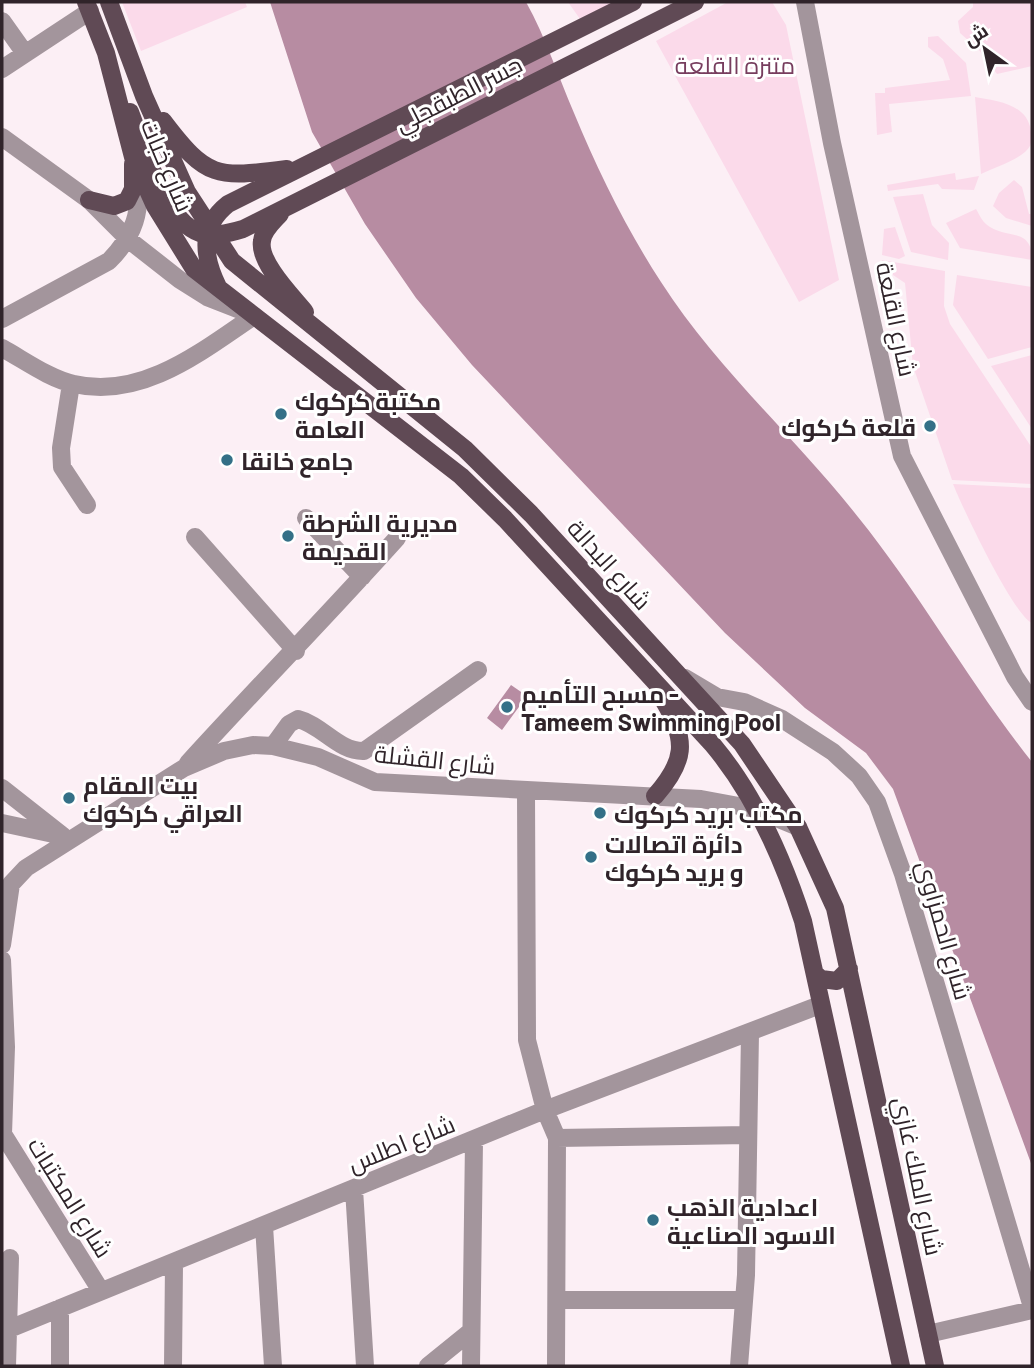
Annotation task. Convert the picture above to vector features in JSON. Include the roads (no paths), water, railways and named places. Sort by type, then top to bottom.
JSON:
[{"type":"main road","name":"شارع خبات","points":[[109,2],[144,96],[187,192],[212,236]]},
{"type":"main road","name":"جسر الطبقجلي","points":[[212,236],[243,229],[695,2]]},
{"type":"main road","name":"جسر الطبقجلي","points":[[212,236],[228,204],[626,4]]},
{"type":"main road","name":"شارع خبات","points":[[88,6],[106,53],[133,158],[155,206],[182,254],[194,269],[254,316]]},
{"type":"main road","points":[[106,53],[166,198],[185,224],[212,236],[208,262],[218,287]]},
{"type":"main road","points":[[144,96],[191,156],[212,171],[239,174],[304,166]]},
{"type":"main road","points":[[89,200],[114,206],[127,201],[133,189],[133,158]]},
{"type":"main road","points":[[285,208],[269,226],[263,237],[262,250],[272,271],[326,337]]},
{"type":"main road","name":"شارع البدالة","points":[[212,236],[243,272],[465,449],[531,514],[735,737],[799,827],[835,908],[855,996]]},
{"type":"main road","name":"شارع البدالة","points":[[254,316],[461,476],[505,519],[713,745],[740,780],[791,886],[815,974],[820,1005]]},
{"type":"main road","points":[[649,678],[673,716],[681,748],[675,771],[655,796]]},
{"type":"main road","points":[[740,780],[752,781],[757,777],[758,768]]},
{"type":"main road","points":[[815,974],[821,979],[837,981],[849,970]]},
{"type":"main road","name":"شارع الملك غازي","points":[[855,996],[935,1366]]},
{"type":"main road","points":[[820,1005],[901,1366]]},
{"type":"street","name":"شارع القلعة","points":[[805,2],[832,143],[902,456],[1015,677],[1032,702]]},
{"type":"street","points":[[2,69],[88,6]]},
{"type":"street","points":[[2,21],[24,51]]},
{"type":"street","points":[[2,137],[89,200],[129,240],[207,297],[254,316]]},
{"type":"street","points":[[2,319],[109,261],[129,240],[139,197],[133,158]]},
{"type":"street","points":[[2,348],[71,384],[93,387],[120,386],[154,377],[192,358],[254,316]]},
{"type":"street","points":[[71,384],[61,448],[62,467],[86,505]]},
{"type":"street","points":[[306,518],[362,577]]},
{"type":"street","points":[[195,537],[296,650]]},
{"type":"street","points":[[184,768],[397,538]]},
{"type":"street","points":[[273,746],[289,724],[298,719],[307,721],[353,752],[364,751],[478,670]]},
{"type":"street","name":"شارع الحمزاوي","points":[[676,673],[717,697],[750,704],[774,714],[833,752],[859,776],[877,802],[903,874],[1032,1309]]},
{"type":"street","points":[[735,737],[734,715],[750,704]]},
{"type":"street","name":"شارع القشلة","points":[[10,883],[67,837],[184,768],[224,751],[253,746],[273,746],[318,757],[375,782],[526,792],[701,799],[755,809],[799,827]]},
{"type":"street","points":[[2,788],[67,837]]},
{"type":"street","points":[[526,792],[527,1040],[545,1110],[557,1138],[556,1366]]},
{"type":"street","points":[[2,823],[67,837]]},
{"type":"street","points":[[2,945],[10,883]]},
{"type":"street","name":"شارع المكتبات","points":[[2,960],[6,1047],[3,1134],[101,1291]]},
{"type":"street","name":"شارع اطلس","points":[[4,1332],[545,1110],[820,1005]]},
{"type":"street","points":[[739,1366],[746,1275],[750,1033]]},
{"type":"street","points":[[557,1138],[748,1135]]},
{"type":"street","points":[[471,1366],[474,1141]]},
{"type":"street","points":[[354,1189],[365,1366]]},
{"type":"street","points":[[264,1226],[273,1366]]},
{"type":"street","points":[[7,1366],[4,1332],[5,1284],[10,1258]]},
{"type":"street","points":[[173,1366],[174,1264]]},
{"type":"street","points":[[557,1300],[742,1300]]},
{"type":"street","points":[[60,1308],[60,1366]]},
{"type":"street","points":[[929,1334],[1032,1309]]},
{"type":"street","points":[[428,1366],[470,1332]]},
{"type":"place","name":"مكتبة كركوك العامة","points":[[281,414]]},
{"type":"place","name":"قلعة كركوك","points":[[930,426]]},
{"type":"place","name":"جامع خانقا","points":[[227,460]]},
{"type":"place","name":"مديرية الشرطة القديمة","points":[[288,536]]},
{"type":"place","name":"مسبح التأميم - Tameem Swimming Pool","points":[[507,707]]},
{"type":"place","name":"بيت المقام العراقي كركوك","points":[[69,798]]},
{"type":"place","name":"مكتب بريد كركوك","points":[[600,813]]},
{"type":"place","name":"دائرة اتصالات و بريد كركوك","points":[[591,857]]},
{"type":"place","name":"اعدادية الذهب الاسود الصناعية","points":[[653,1220]]},
{"type":"park label","name":"متنزة القلعة","points":[[735,64]]}]
